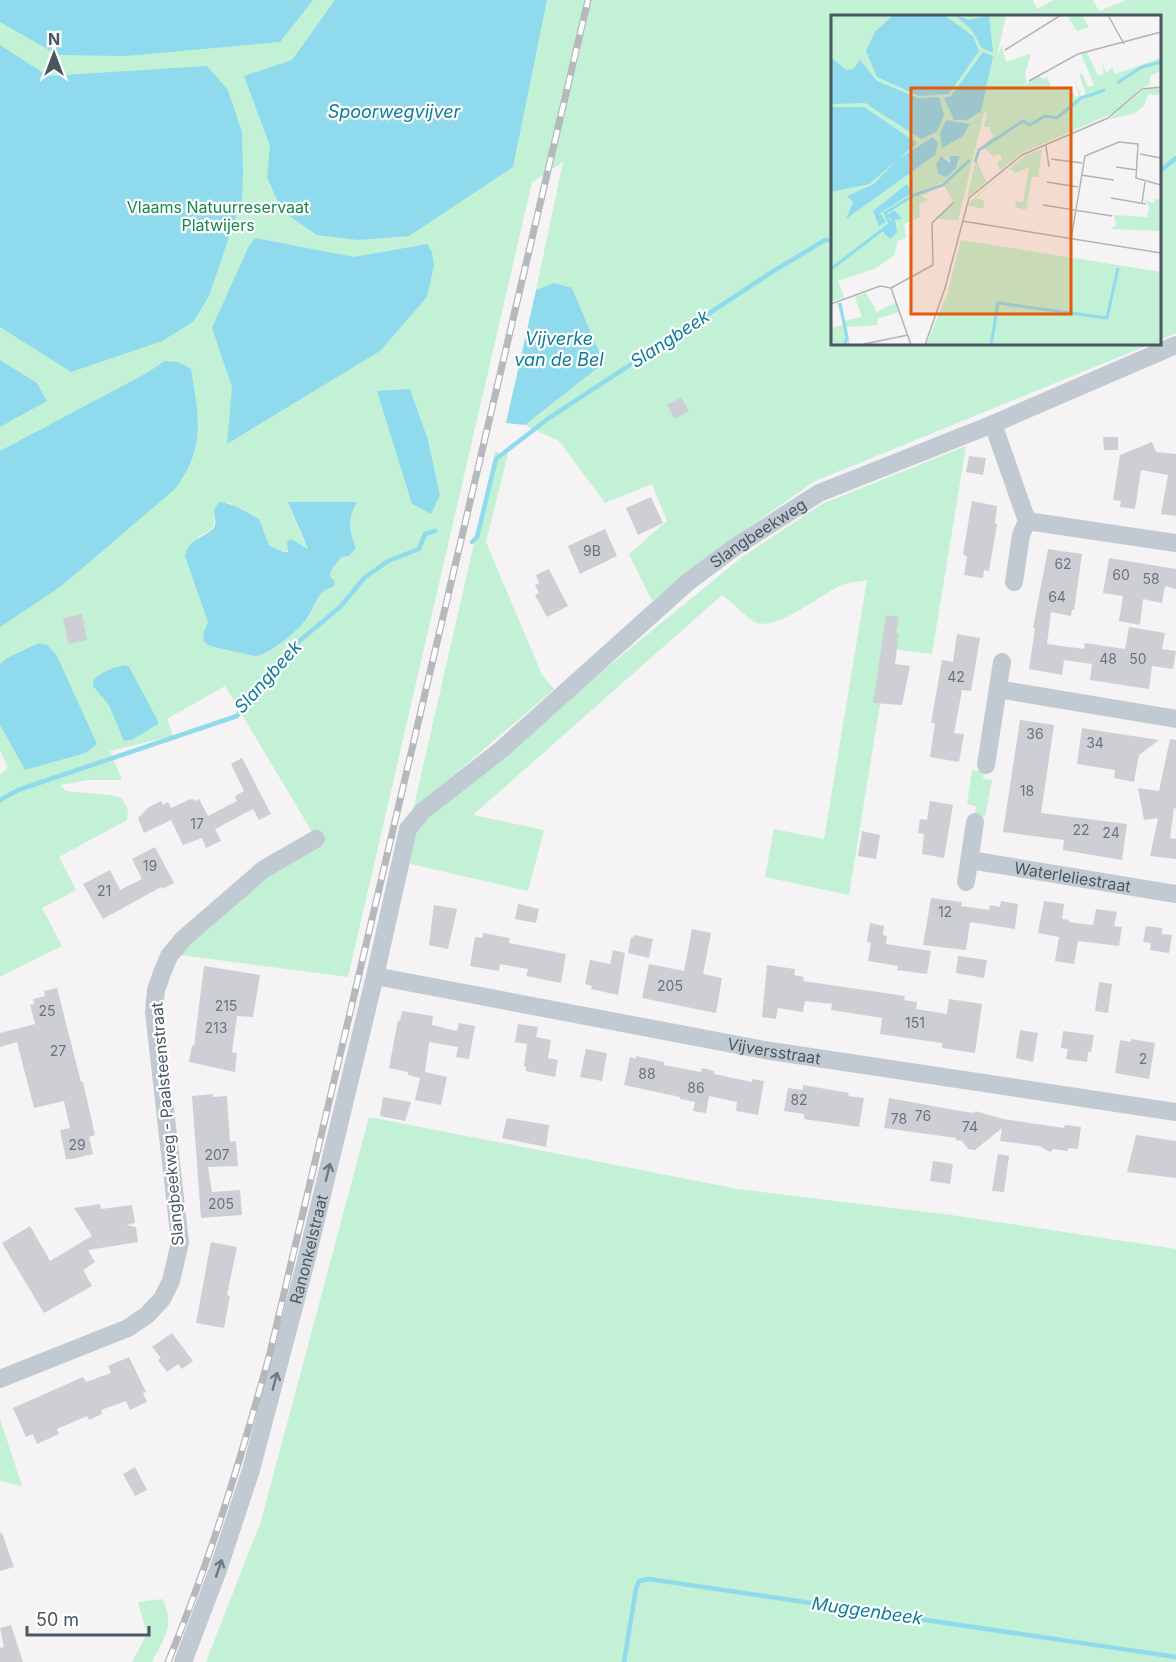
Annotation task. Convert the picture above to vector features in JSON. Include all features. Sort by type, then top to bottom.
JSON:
[{"type":"street","name":"Slangbeekweg","points":[[408,829],[423,811],[501,749],[688,582],[735,547],[819,494],[993,424],[1176,345]]},
{"type":"street","points":[[993,424],[1027,521],[1021,535],[1014,582]]},
{"type":"street","points":[[1027,521],[1176,543]]},
{"type":"street","points":[[986,765],[1002,662]]},
{"type":"street","points":[[998,689],[1176,719]]},
{"type":"street","points":[[966,882],[975,822]]},
{"type":"street","name":"Ranonkelstraat","points":[[183,1662],[218,1570],[252,1470],[305,1265],[408,829]]},
{"type":"street","name":"Slangbeekweg - Paalsteenstraat","points":[[0,1379],[128,1328],[147,1315],[162,1299],[171,1281],[180,1242],[154,1012],[159,981],[169,956],[183,939],[264,868],[316,839]]},
{"type":"street","name":"Waterleliestraat","points":[[969,860],[1176,894]]},
{"type":"street","name":"Vijversstraat","points":[[375,976],[764,1050],[1175,1106]]},
{"type":"green space","name":"Vlaams Natuurreservaat Platwijers","points":[[0,0],[1033,0],[1037,9],[1053,0],[1093,0],[1099,11],[1127,0],[1176,0],[1176,333],[1161,340],[1161,15],[831,15],[831,345],[1149,345],[815,481],[735,537],[652,601],[629,554],[667,521],[652,484],[605,503],[559,441],[525,425],[604,363],[572,288],[536,290],[563,162],[532,182],[348,977],[180,955],[259,882],[318,842],[225,686],[167,719],[173,736],[110,751],[122,780],[89,780],[60,785],[66,791],[121,798],[128,809],[127,820],[59,857],[76,890],[42,908],[62,946],[0,977],[0,774],[8,768],[0,750],[0,725],[25,770],[86,753],[7,658],[0,664]],"holes":[[[410,389],[428,440],[440,494],[377,392]],[[229,502],[239,510],[259,519],[269,545],[283,552],[308,549],[288,502],[351,512],[350,530],[356,548],[341,557],[331,571],[326,589],[320,594],[307,619],[210,646],[204,642],[203,634],[208,622],[198,537],[213,527],[214,510]]]},
{"type":"green space","points":[[966,446],[932,654],[889,649],[849,895],[765,877],[774,829],[824,839],[867,580],[844,584],[787,617],[764,624],[751,620],[722,595],[473,815],[544,830],[528,891],[406,863],[415,835],[456,791],[742,557],[822,504]]},
{"type":"green space","points":[[495,452],[508,454],[486,542],[542,675],[554,689],[413,810]]},
{"type":"green space","points":[[972,770],[984,772],[983,779],[992,780],[985,817],[975,816],[976,806],[967,804]]},
{"type":"green space","points":[[369,1117],[738,1189],[951,1215],[1176,1249],[1176,1662],[206,1662],[261,1521]]},
{"type":"green space","points":[[0,1419],[22,1486],[0,1481]]},
{"type":"green space","points":[[162,1599],[168,1616],[168,1624],[161,1646],[152,1662],[132,1662],[147,1634],[138,1602]]},
{"type":"water","points":[[0,0],[313,0],[280,42],[125,56],[58,55],[0,22]]},
{"type":"water","name":"Spoorwegvijver","points":[[335,0],[547,0],[513,167],[409,236],[358,240],[317,235],[282,211],[267,177],[270,146],[244,76],[292,60]]},
{"type":"water","points":[[0,45],[48,76],[207,66],[228,90],[242,132],[242,199],[209,296],[193,322],[162,341],[71,372],[0,327]]},
{"type":"water","points":[[255,238],[354,257],[427,244],[432,252],[434,265],[427,297],[380,351],[227,444],[232,387],[212,328],[248,248]]},
{"type":"water","name":"Vijverke van de Bel","points":[[554,283],[572,288],[604,363],[525,425],[506,423],[536,290]]},
{"type":"water","points":[[0,360],[37,383],[47,401],[0,427]]},
{"type":"water","points":[[165,361],[178,362],[191,369],[194,386],[198,432],[196,447],[184,475],[174,490],[60,587],[0,627],[0,451],[145,374]]},
{"type":"water","points":[[410,389],[428,440],[440,495],[431,514],[412,504],[377,391]]},
{"type":"water","points":[[219,502],[234,506],[259,519],[269,545],[288,552],[287,542],[291,539],[308,549],[288,502],[357,502],[350,525],[356,548],[349,556],[341,557],[331,571],[330,576],[335,582],[333,587],[320,595],[307,618],[297,629],[261,655],[255,656],[210,646],[204,642],[203,634],[208,622],[185,556],[190,545],[213,528],[214,510]]},
{"type":"water","points":[[39,643],[47,645],[56,654],[97,744],[86,753],[25,770],[0,725],[0,664],[7,658]]},
{"type":"water","points":[[126,665],[158,724],[132,740],[124,741],[109,705],[93,686],[93,680],[108,670]]},
{"type":"building","points":[[681,397],[689,411],[675,419],[667,405]]},
{"type":"building","points":[[1103,437],[1118,437],[1118,450],[1104,450]]},
{"type":"building","points":[[1152,442],[1156,452],[1176,454],[1176,516],[1161,514],[1168,475],[1141,470],[1135,509],[1120,507],[1121,501],[1113,500],[1120,455]]},
{"type":"building","points":[[969,456],[986,458],[983,475],[966,472]]},
{"type":"building","points":[[651,497],[663,523],[638,535],[626,508]]},
{"type":"building","points":[[972,501],[997,506],[995,523],[997,524],[989,571],[984,570],[983,578],[964,575],[967,557],[963,554]]},
{"type":"building","points":[[605,529],[617,556],[580,574],[568,546]]},
{"type":"building","points":[[1048,549],[1082,554],[1074,610],[1071,616],[1051,612],[1047,644],[1084,649],[1085,643],[1125,649],[1129,627],[1165,633],[1162,649],[1176,651],[1173,669],[1152,666],[1149,689],[1090,680],[1092,664],[1064,660],[1062,675],[1029,669],[1035,628],[1033,628]]},
{"type":"building","points":[[1109,558],[1176,569],[1176,589],[1165,586],[1162,603],[1143,599],[1140,625],[1119,621],[1123,596],[1103,593]]},
{"type":"building","points":[[549,569],[568,606],[547,617],[535,595],[539,593],[535,585],[539,583],[536,575]]},
{"type":"building","points":[[82,614],[87,640],[68,644],[63,618]]},
{"type":"building","points":[[886,615],[899,617],[895,664],[910,666],[902,705],[873,703]]},
{"type":"building","points":[[957,634],[980,638],[971,691],[962,690],[954,733],[964,734],[959,762],[930,757],[935,723],[931,723],[942,660],[953,662]]},
{"type":"building","points":[[1020,720],[1054,725],[1041,813],[1127,824],[1122,860],[1063,850],[1064,840],[1003,832]]},
{"type":"building","points":[[1082,728],[1159,740],[1139,755],[1134,782],[1114,778],[1115,770],[1077,764]]},
{"type":"building","points":[[1170,739],[1176,740],[1176,809],[1174,808],[1170,838],[1176,839],[1176,859],[1150,856],[1158,818],[1144,820],[1138,788],[1159,791]]},
{"type":"building","points":[[242,758],[271,814],[259,820],[253,809],[215,829],[221,841],[206,848],[202,838],[183,845],[171,820],[144,833],[138,818],[149,807],[161,801],[163,805],[168,802],[171,808],[188,800],[199,799],[208,816],[237,801],[235,796],[244,791],[231,764]]},
{"type":"building","points":[[930,801],[953,805],[944,858],[922,854],[924,834],[918,833],[920,819],[927,820]]},
{"type":"building","points":[[862,831],[880,835],[876,859],[858,856]]},
{"type":"building","points":[[155,847],[174,883],[162,889],[161,887],[103,919],[83,884],[110,870],[120,890],[142,879],[132,859]]},
{"type":"building","points":[[931,898],[962,902],[961,906],[989,910],[990,905],[1000,907],[1001,901],[1018,904],[1015,929],[970,922],[966,950],[923,945]]},
{"type":"building","points":[[1044,901],[1064,904],[1062,919],[1069,920],[1069,922],[1093,925],[1096,909],[1117,912],[1114,926],[1122,927],[1119,946],[1078,941],[1074,964],[1055,961],[1059,937],[1038,933]]},
{"type":"building","points":[[518,904],[539,909],[536,923],[515,919]]},
{"type":"building","points":[[434,905],[457,909],[448,949],[429,945]]},
{"type":"building","points":[[870,923],[884,926],[883,935],[887,936],[886,944],[931,951],[927,974],[897,970],[898,966],[868,961],[871,943],[867,942]]},
{"type":"building","points":[[1146,926],[1162,928],[1162,934],[1172,935],[1169,953],[1150,950],[1151,943],[1143,942]]},
{"type":"building","points":[[692,929],[711,933],[703,974],[722,978],[716,1013],[642,998],[649,964],[684,971]]},
{"type":"building","points":[[483,933],[510,938],[509,943],[566,954],[561,983],[526,976],[528,969],[500,964],[499,971],[470,966],[475,937],[482,938]]},
{"type":"building","points":[[634,935],[653,939],[649,958],[628,953],[631,937],[633,938]]},
{"type":"building","points":[[613,950],[625,953],[618,995],[591,989],[592,986],[585,984],[590,960],[610,964]]},
{"type":"building","points":[[958,956],[987,960],[984,978],[956,973]]},
{"type":"building","points":[[767,965],[795,969],[794,975],[804,977],[803,981],[905,996],[904,1000],[917,1002],[916,1009],[947,1014],[949,999],[982,1004],[975,1053],[942,1048],[942,1043],[880,1034],[882,1018],[831,1010],[832,1004],[805,1001],[803,1012],[778,1008],[776,1019],[762,1017]]},
{"type":"building","points":[[204,966],[260,975],[253,1017],[237,1016],[232,1052],[237,1053],[235,1072],[189,1062],[192,1045],[194,1046]]},
{"type":"building","points":[[1099,982],[1112,984],[1108,1013],[1095,1011]]},
{"type":"building","points":[[57,988],[95,1135],[89,1137],[93,1154],[72,1159],[66,1159],[60,1130],[70,1128],[64,1101],[34,1108],[17,1042],[0,1047],[0,1033],[35,1024],[30,1005],[34,1004],[33,999],[45,996],[44,991]]},
{"type":"building","points":[[402,1011],[433,1016],[432,1025],[457,1031],[459,1023],[475,1026],[469,1059],[456,1057],[458,1047],[429,1042],[425,1072],[447,1077],[441,1105],[415,1100],[420,1078],[408,1075],[408,1072],[389,1068],[398,1020],[400,1021]]},
{"type":"building","points":[[518,1024],[538,1027],[536,1037],[551,1040],[548,1058],[558,1060],[555,1077],[526,1071],[524,1066],[527,1044],[515,1042]]},
{"type":"building","points":[[1020,1030],[1038,1033],[1033,1062],[1016,1058]]},
{"type":"building","points":[[1063,1031],[1094,1035],[1087,1062],[1066,1059],[1068,1049],[1061,1048]]},
{"type":"building","points":[[1131,1039],[1155,1043],[1149,1079],[1115,1073],[1120,1040],[1131,1042]]},
{"type":"building","points":[[586,1049],[607,1053],[602,1081],[580,1077]]},
{"type":"building","points":[[636,1056],[664,1062],[664,1065],[701,1072],[702,1068],[714,1071],[714,1074],[752,1082],[752,1079],[764,1081],[758,1115],[736,1111],[737,1102],[709,1096],[706,1113],[693,1111],[695,1102],[624,1085],[630,1057],[636,1059]]},
{"type":"building","points":[[803,1085],[864,1098],[859,1127],[804,1119],[804,1114],[784,1111],[788,1088],[803,1090]]},
{"type":"building","points":[[213,1094],[213,1097],[227,1096],[230,1142],[236,1141],[238,1166],[208,1167],[212,1192],[240,1190],[242,1215],[201,1218],[192,1096]]},
{"type":"building","points":[[383,1097],[411,1102],[405,1121],[380,1116]]},
{"type":"building","points":[[889,1098],[960,1111],[975,1113],[975,1111],[1003,1119],[1064,1128],[1065,1125],[1081,1127],[1078,1149],[1068,1148],[1068,1151],[1053,1149],[1050,1152],[1039,1146],[1000,1141],[1002,1128],[975,1150],[968,1149],[962,1141],[956,1138],[884,1128]]},
{"type":"building","points":[[507,1118],[549,1125],[546,1147],[502,1138]]},
{"type":"building","points":[[1136,1135],[1176,1141],[1176,1178],[1127,1172]]},
{"type":"building","points":[[998,1154],[1009,1156],[1004,1192],[992,1191]]},
{"type":"building","points":[[933,1161],[953,1164],[950,1184],[930,1181]]},
{"type":"building","points":[[100,1204],[101,1209],[132,1205],[135,1223],[126,1225],[136,1227],[138,1242],[88,1250],[95,1262],[83,1270],[92,1286],[44,1313],[2,1243],[30,1226],[50,1261],[92,1236],[74,1208]]},
{"type":"building","points":[[211,1242],[237,1247],[227,1295],[230,1296],[224,1328],[196,1323]]},
{"type":"building","points":[[172,1333],[193,1361],[182,1369],[178,1364],[167,1372],[158,1360],[161,1358],[152,1347]]},
{"type":"building","points":[[129,1357],[146,1392],[143,1393],[147,1402],[130,1410],[126,1401],[101,1410],[102,1414],[89,1420],[87,1416],[57,1429],[59,1434],[37,1444],[33,1434],[26,1437],[13,1408],[83,1377],[86,1382],[111,1373],[108,1366]]},
{"type":"building","points":[[135,1467],[147,1490],[135,1496],[123,1474]]},
{"type":"building","points":[[0,1533],[2,1533],[14,1567],[0,1571]]},
{"type":"building","points":[[11,1625],[23,1662],[0,1662],[0,1648],[4,1647],[0,1628]]},
{"type":"waterway","name":"Slangbeek","points":[[1161,170],[1176,158]]},
{"type":"waterway","name":"Slangbeek","points":[[472,542],[477,537],[496,459],[549,418],[772,272],[825,240],[831,240]]},
{"type":"waterway","name":"Slangbeek","points":[[0,800],[18,790],[237,716],[263,679],[297,643],[340,607],[364,578],[388,561],[419,549],[425,534],[435,531]]},
{"type":"waterway","name":"Muggenbeek","points":[[624,1662],[636,1589],[639,1581],[649,1579],[1176,1657]]},
{"type":"railway","points":[[168,1662],[198,1586],[224,1509],[270,1353],[588,0]]}]
